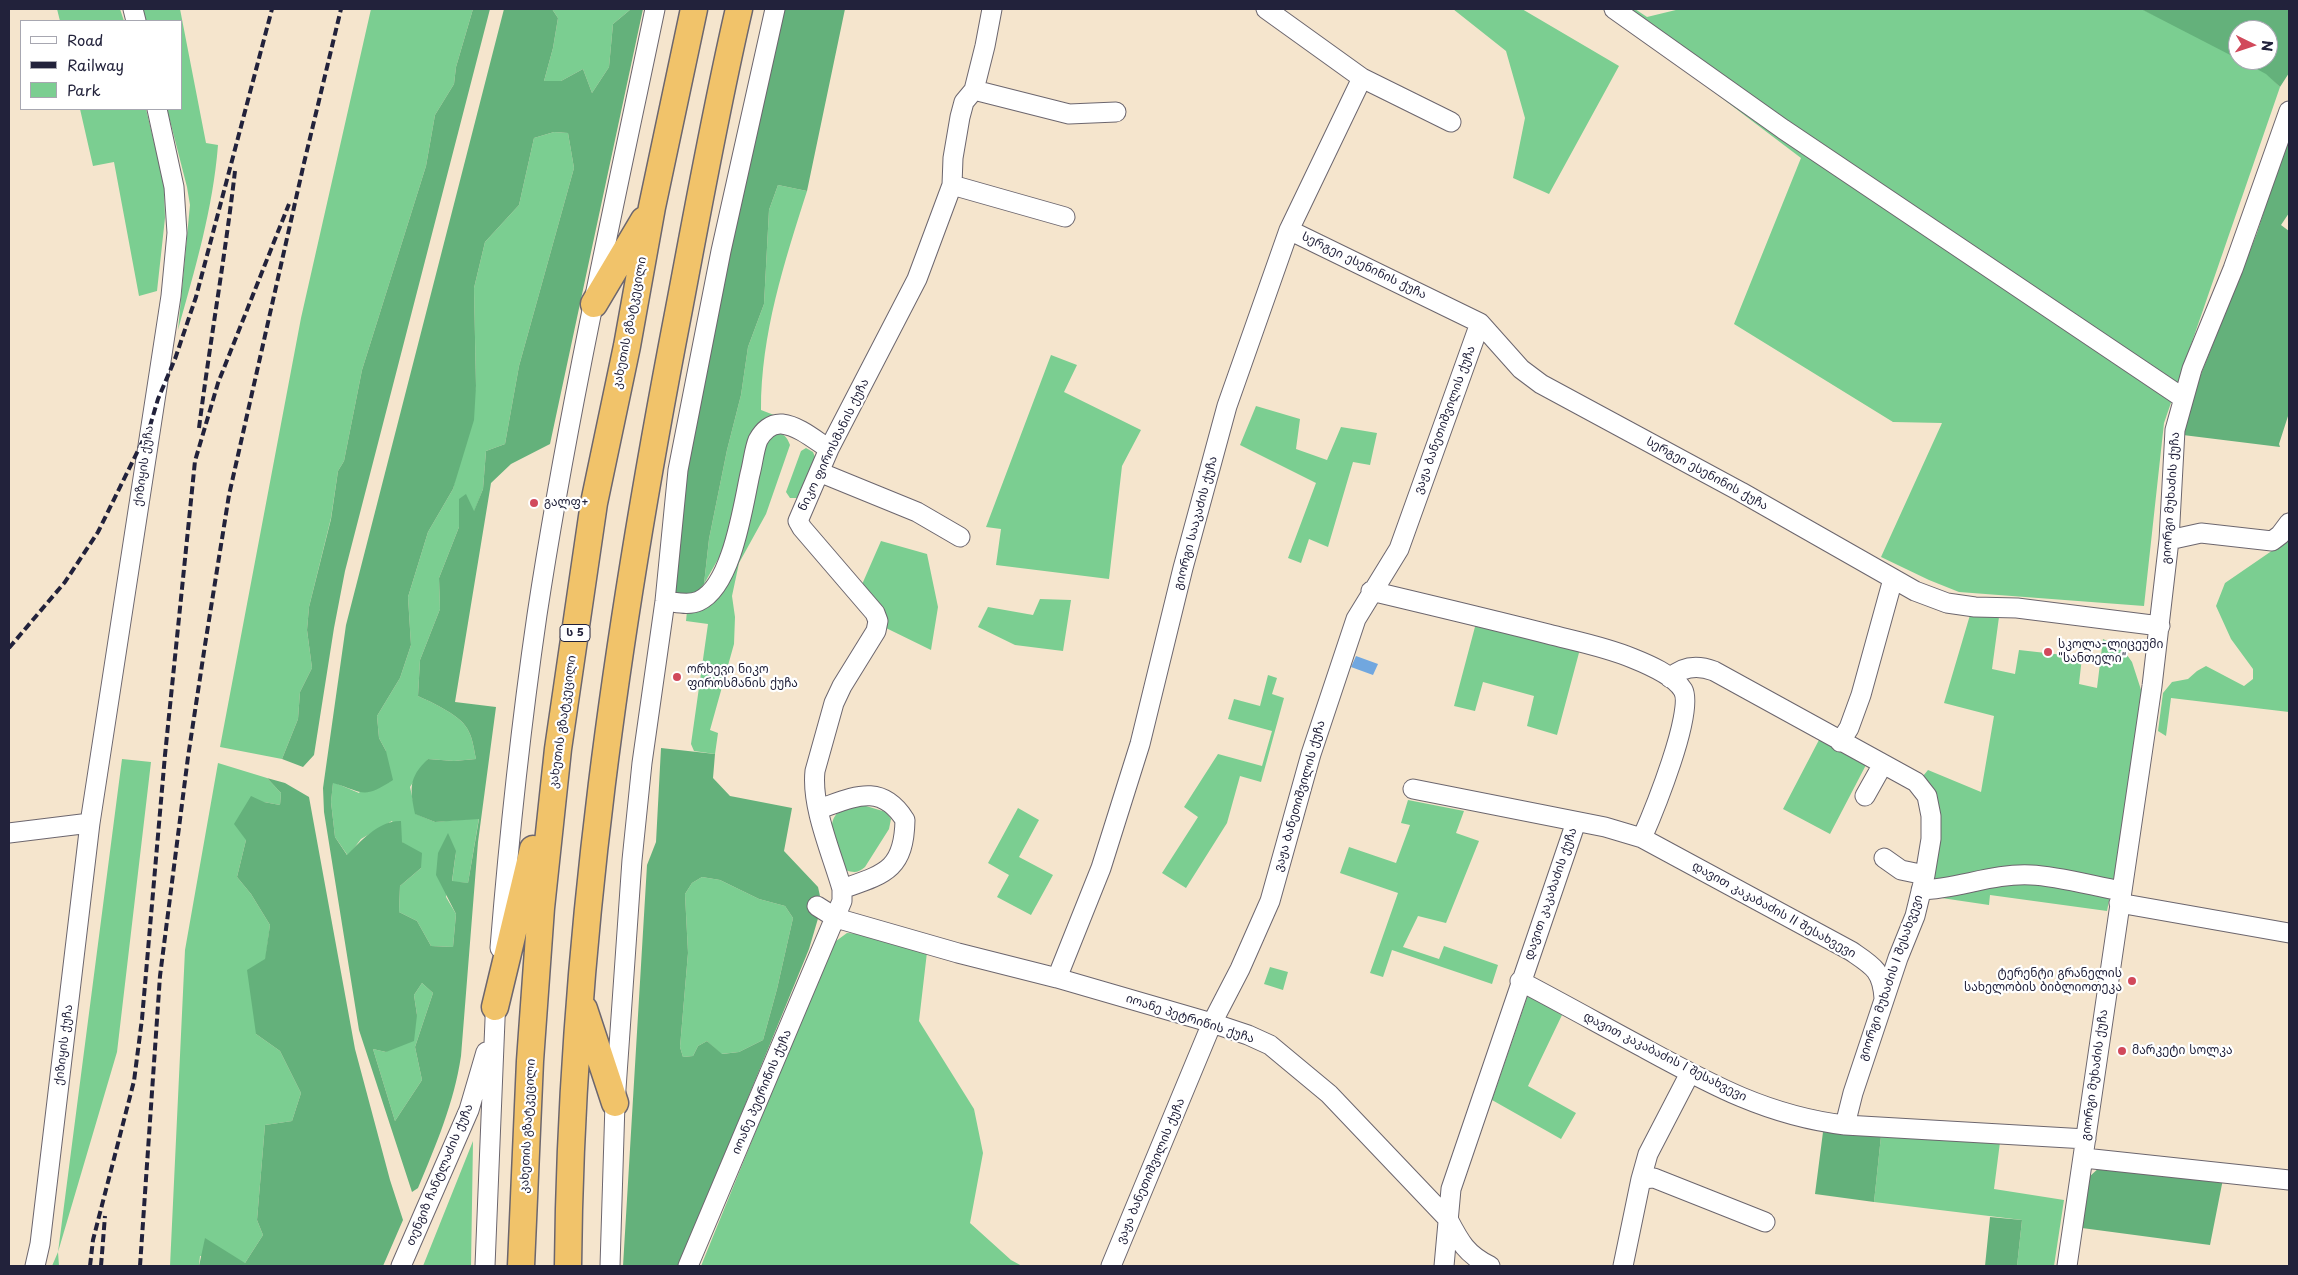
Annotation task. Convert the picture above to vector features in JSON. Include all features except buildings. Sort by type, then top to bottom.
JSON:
[{"type":"highway","name":"კახეთის გზატკეცილი","points":[[521,1266],[530,1061],[541,908],[558,749],[594,503],[627,346],[652,207],[694,9]]},
{"type":"highway","points":[[568,1266],[572,1120],[580,996],[608,730],[630,573],[649,464],[718,106],[739,9]]},
{"type":"highway","points":[[594,304],[652,207]]},
{"type":"highway","points":[[495,1016],[558,749]]},
{"type":"highway","points":[[580,996],[615,1103]]},
{"type":"street","points":[[485,1266],[495,1016],[509,840],[537,615],[563,464],[594,304],[655,9]]},
{"type":"street","points":[[610,1266],[615,1103],[632,860],[645,745],[665,601],[678,470],[721,251],[775,9]]},
{"type":"street","name":"ნიკო ფიროსმანის ქუჩა","points":[[836,918],[842,901],[842,888],[819,809],[814,781],[815,771],[834,703],[842,686],[876,631],[878,621],[875,613],[798,521],[829,449],[917,279],[952,185],[953,158],[960,117],[964,102],[974,90],[992,9]]},
{"type":"street","points":[[1266,9],[1362,78],[1451,122]]},
{"type":"street","points":[[1614,9],[1783,129],[2183,398]]},
{"type":"street","name":"გიორგი სააკაძის ქუჩა","points":[[1057,978],[1101,868],[1140,744],[1183,568],[1227,406],[1289,230],[1362,78]]},
{"type":"street","points":[[974,90],[1069,114],[1116,112]]},
{"type":"street","name":"ქიზიყის ქუჩა","points":[[35,1266],[40,1244],[90,823],[171,296],[177,233],[174,187],[157,110]]},
{"type":"street","name":"გიორგი მუხაძის ქუჩა","points":[[2067,1266],[2160,626],[2169,540],[2175,430],[2192,369],[2233,269],[2289,111]]},
{"type":"street","points":[[952,185],[1065,217]]},
{"type":"street","name":"სერგეი ესენინის ქუჩა","points":[[1289,230],[1480,323],[1522,369],[1549,389],[1733,487],[1915,591],[1947,603],[1975,607],[2017,608],[2160,626]]},
{"type":"street","name":"ვაჟა ბანეთიშვილის ქუჩა","points":[[1111,1266],[1212,1023],[1240,969],[1270,901],[1313,747],[1356,619],[1371,591],[1399,549],[1480,323]]},
{"type":"street","points":[[665,601],[687,604],[701,601],[712,592],[726,569],[741,517],[758,440],[766,429],[772,425],[782,424],[802,432],[829,449]]},
{"type":"street","points":[[819,472],[918,512],[960,537]]},
{"type":"street","points":[[2169,540],[2201,533],[2272,541],[2289,524]]},
{"type":"street","points":[[1840,742],[1849,728],[1861,695],[1893,579]]},
{"type":"street","points":[[1371,591],[1631,657],[1670,678],[1683,690],[1686,706],[1657,805],[1642,838]]},
{"type":"street","name":"გიორგი მუხაძის I შესახვევი","points":[[1670,678],[1678,671],[1702,666],[1916,782],[1927,796],[1931,816],[1930,839],[1923,883],[1915,916],[1898,958],[1852,1093],[1844,1124]]},
{"type":"street","points":[[1864,796],[1883,764]]},
{"type":"street","points":[[1413,789],[1576,822]]},
{"type":"street","points":[[819,809],[854,796],[871,794],[889,800],[905,820],[901,854],[891,866],[879,876],[842,888]]},
{"type":"street","name":"დავით კაკაბაძის ქუჩა","points":[[1444,1266],[1451,1189],[1520,981],[1576,822],[1642,838]]},
{"type":"street","points":[[9,833],[90,823]]},
{"type":"street","name":"დავით კაკაბაძის II შესახვევი","points":[[1642,838],[1865,960],[1872,965],[1880,976],[1884,1000]]},
{"type":"street","points":[[1884,858],[1923,883],[1945,889],[1994,877],[2031,875],[2120,897],[2289,933]]},
{"type":"street","name":"იოანე პეტრიწის ქუჩა","points":[[817,906],[836,918],[958,953],[1057,978],[1212,1023],[1248,1035],[1270,1046],[1328,1094],[1448,1219],[1461,1244],[1475,1259],[1490,1266]]},
{"type":"street","name":"იოანე პეტრიწის ქუჩა","points":[[688,1266],[836,918]]},
{"type":"street","name":"დავით კაკაბაძის I შესახვევი","points":[[1520,981],[1690,1073],[1769,1109],[1844,1124]]},
{"type":"street","name":"თენგიზ ჩანტლაძის ქუჩა","points":[[401,1266],[469,1110],[495,1016]]},
{"type":"street","points":[[1623,1266],[1648,1154],[1690,1073]]},
{"type":"street","points":[[1844,1124],[2086,1139]]},
{"type":"street","name":"გიორგი მუხაძის ქუჩა","points":[[2084,1158],[2289,1180]]},
{"type":"street","points":[[1641,1179],[1654,1178],[1765,1222]]},
{"type":"green space","points":[[57,9],[120,9],[124,20],[60,20]]},
{"type":"green space","points":[[141,9],[180,9],[206,143],[218,145],[208,216],[178,330],[190,205],[167,110],[182,110],[182,20],[144,20]]},
{"type":"green space","points":[[371,9],[473,9],[456,67],[454,84],[435,115],[426,166],[362,370],[344,461],[338,471],[331,518],[309,607],[307,630],[312,668],[300,692],[298,719],[282,759],[220,747],[301,318]]},
{"type":"green space","points":[[473,9],[490,9],[345,571],[314,755],[303,767],[282,759],[298,719],[300,692],[312,668],[307,630],[309,607],[331,519],[338,471],[344,461],[362,370],[426,166],[435,115],[454,84],[456,67]]},
{"type":"green space","points":[[504,9],[552,9],[558,18],[553,48],[544,81],[561,81],[583,69],[592,93],[609,67],[613,24],[631,9],[643,9],[550,444],[511,464],[491,483],[455,702],[496,707],[478,842],[461,1056],[444,1124],[418,1188],[412,1192],[359,1030],[324,812],[323,788],[346,625]],"holes":[[[554,132],[568,133],[574,168],[519,366],[505,444],[486,451],[483,489],[474,511],[466,494],[459,499],[459,527],[439,578],[440,609],[420,660],[418,696],[454,715],[466,726],[476,759],[454,761],[428,759],[417,772],[412,784],[415,814],[435,822],[479,819],[468,883],[452,881],[456,851],[448,833],[438,853],[436,875],[456,914],[453,947],[431,946],[417,921],[399,912],[400,886],[421,868],[422,853],[402,842],[401,821],[385,824],[371,832],[347,855],[335,837],[331,802],[333,783],[357,791],[369,792],[393,780],[386,751],[379,738],[377,716],[400,678],[411,645],[408,597],[428,532],[453,489],[474,420],[476,386],[474,288],[485,242],[519,205],[534,138]],[[422,983],[433,993],[415,1047],[422,1080],[395,1121],[373,1049],[386,1052],[414,1041],[417,1015],[414,995]]]},
{"type":"green space","points":[[552,9],[631,9],[613,24],[609,67],[592,93],[583,69],[561,81],[544,81],[553,48],[558,18]]},
{"type":"green space","points":[[782,9],[845,9],[807,191],[778,185],[769,210],[764,304],[748,347],[741,395],[727,450],[709,539],[704,584],[694,596],[669,595],[692,443],[727,256]]},
{"type":"green space","points":[[1453,9],[1522,9],[1619,66],[1549,194],[1513,178],[1525,118],[1506,51]]},
{"type":"green space","points":[[1624,9],[1635,9],[1647,17],[1680,9],[2142,9],[2228,52],[2228,70],[2262,70],[2280,87],[2164,423],[2144,606],[1959,592],[1881,557],[1942,423],[1893,422],[1734,324],[1801,158],[1636,33]]},
{"type":"green space","points":[[2141,9],[2289,9],[2289,73],[2280,87],[2259,70],[2278,70],[2278,20],[2228,20],[2228,54]]},
{"type":"green space","points":[[80,110],[146,110],[164,184],[165,218],[157,291],[139,296],[114,162],[93,166]]},
{"type":"green space","points":[[554,132],[568,133],[574,168],[519,366],[505,444],[486,451],[483,489],[474,512],[459,499],[459,527],[439,578],[440,609],[420,660],[418,696],[454,715],[466,726],[476,759],[454,761],[428,759],[410,787],[416,814],[435,822],[479,818],[468,883],[452,882],[456,851],[446,897],[456,914],[453,947],[431,946],[417,921],[399,912],[400,886],[421,868],[402,842],[392,821],[361,839],[348,856],[335,837],[331,802],[333,782],[359,793],[386,751],[379,738],[377,716],[400,678],[411,645],[408,597],[428,532],[453,489],[476,386],[474,288],[485,242],[519,205],[534,138]]},
{"type":"green space","points":[[2289,134],[2289,213],[2281,225],[2289,231],[2289,413],[2279,444],[2280,447],[2183,435],[2190,402],[2257,233]]},
{"type":"green space","points":[[778,185],[807,191],[782,272],[769,326],[762,382],[761,410],[774,415],[762,422],[725,547],[704,584],[709,539],[727,450],[741,395],[748,347],[764,304],[769,210]]},
{"type":"green space","points":[[1051,355],[1077,365],[1064,392],[1141,430],[1122,466],[1109,579],[996,565],[1001,529],[986,527]]},
{"type":"green space","points":[[1256,406],[1300,419],[1296,449],[1327,460],[1341,427],[1377,433],[1370,465],[1353,462],[1328,547],[1309,539],[1301,563],[1288,558],[1316,483],[1240,445]]},
{"type":"green space","points":[[775,433],[785,436],[790,445],[766,514],[739,563],[732,596],[735,617],[734,644],[710,730],[718,733],[715,754],[694,751],[691,744],[708,624],[686,621],[687,611],[715,593],[764,441]]},
{"type":"green space","points":[[806,448],[813,452],[815,457],[799,498],[790,498],[786,492],[801,451]]},
{"type":"green space","points":[[2289,535],[2289,712],[2171,698],[2166,736],[2158,731],[2163,693],[2172,682],[2188,679],[2206,666],[2244,686],[2253,679],[2253,669],[2231,639],[2216,606],[2225,583],[2276,548]]},
{"type":"green space","points":[[881,541],[927,554],[938,607],[931,650],[886,628],[860,589]]},
{"type":"green space","points":[[1040,599],[1071,600],[1063,651],[1015,645],[978,627],[988,607],[1033,615]]},
{"type":"green space","points":[[1970,615],[2007,615],[1999,617],[1992,669],[2015,674],[2019,650],[2082,657],[2079,684],[2097,688],[2103,639],[2122,648],[2132,662],[2143,696],[2117,861],[2107,911],[1990,895],[1989,905],[1928,896],[1923,776],[1928,770],[1981,792],[1994,716],[1944,703]]},
{"type":"green space","points":[[1476,623],[1580,649],[1557,735],[1527,726],[1534,696],[1483,682],[1475,711],[1454,706]]},
{"type":"green space","points":[[1268,675],[1277,678],[1272,694],[1284,698],[1261,782],[1240,776],[1227,823],[1186,888],[1162,873],[1198,817],[1184,807],[1218,754],[1262,766],[1272,731],[1228,719],[1234,699],[1260,706]]},
{"type":"green space","points":[[1820,738],[1867,763],[1830,834],[1783,809]]},
{"type":"green space","points":[[661,748],[715,754],[713,778],[730,796],[792,808],[784,851],[818,887],[822,905],[809,949],[679,1266],[623,1266],[647,865],[656,842]],"holes":[[[702,877],[720,880],[759,899],[785,906],[793,918],[763,1040],[739,1052],[722,1054],[707,1041],[698,1046],[693,1056],[683,1057],[680,1047],[688,953],[685,894],[692,883]]]},
{"type":"green space","points":[[122,759],[151,762],[117,1052],[58,1252]]},
{"type":"green space","points":[[218,763],[267,778],[281,793],[280,805],[264,802],[246,840],[237,877],[251,894],[270,925],[256,1034],[280,1051],[301,1093],[292,1121],[265,1125],[257,1220],[263,1235],[245,1263],[200,1256],[199,1266],[170,1266],[185,950]]},
{"type":"green space","points":[[267,778],[285,783],[309,797],[355,1049],[390,1180],[403,1220],[383,1266],[199,1266],[205,1238],[245,1263],[263,1235],[257,1220],[265,1125],[292,1121],[301,1093],[280,1051],[256,1034],[247,970],[265,959],[270,925],[251,894],[237,877],[246,840],[234,824],[251,796],[264,802],[280,805],[281,793]]},
{"type":"green space","points":[[1408,800],[1464,811],[1456,833],[1479,841],[1446,923],[1418,916],[1403,947],[1439,959],[1444,946],[1498,965],[1492,984],[1392,950],[1383,977],[1370,973],[1398,893],[1340,873],[1349,847],[1396,863],[1410,825],[1401,823]]},
{"type":"green space","points":[[850,804],[866,806],[886,812],[891,819],[889,829],[865,867],[856,872],[845,870],[832,833],[834,817],[840,810]]},
{"type":"green space","points":[[1018,808],[1039,820],[1019,857],[1053,875],[1031,915],[997,897],[1009,875],[988,863]]},
{"type":"green space","points":[[702,877],[720,880],[759,899],[785,906],[793,918],[763,1040],[739,1052],[721,1054],[707,1041],[698,1046],[693,1056],[683,1057],[680,1047],[688,953],[685,894],[692,883]]},
{"type":"green space","points":[[847,933],[862,934],[927,952],[919,1021],[974,1109],[983,1153],[970,1223],[1011,1260],[1022,1266],[701,1266],[832,944]]},
{"type":"green space","points":[[1270,967],[1288,972],[1283,990],[1264,984]]},
{"type":"green space","points":[[422,983],[433,993],[415,1047],[422,1080],[395,1121],[373,1049],[386,1052],[417,1015],[414,995]]},
{"type":"green space","points":[[1528,995],[1562,1015],[1528,1086],[1576,1113],[1561,1139],[1492,1100]]},
{"type":"green space","points":[[1823,1132],[1881,1136],[1874,1202],[1815,1194]]},
{"type":"green space","points":[[1881,1136],[2000,1142],[1994,1189],[2064,1200],[2054,1266],[2017,1266],[2022,1220],[1874,1202]]},
{"type":"green space","points":[[473,1141],[471,1266],[423,1266]]},
{"type":"green space","points":[[2100,1167],[2223,1179],[2210,1245],[2082,1228],[2089,1177]]},
{"type":"green space","points":[[1990,1217],[2022,1220],[2017,1266],[1985,1266]]},
{"type":"green space","points":[[58,1252],[59,1266],[52,1266]]},
{"type":"water","points":[[1356,656],[1378,664],[1373,675],[1351,667]]},
{"type":"railway","points":[[9,648],[65,582],[98,532],[150,426],[158,399],[175,359],[196,297],[272,9]]},
{"type":"railway","points":[[140,1266],[160,976],[188,757],[205,645],[229,495],[341,9]]},
{"type":"railway","points":[[199,428],[235,171]]},
{"type":"railway","points":[[90,1266],[93,1240],[134,1081],[142,1019],[165,755],[195,461],[218,383],[289,204]]},
{"type":"railway","points":[[101,1266],[105,1216]]},
{"type":"place","name":"გალფ+","points":[[534,503]]},
{"type":"place","name":"სკოლა-ლიცეუმი \"სანთელი\"","points":[[2048,652]]},
{"type":"place","name":"ორხევი ნიკო ფიროსმანის ქუჩა","points":[[677,677]]},
{"type":"place","name":"ტერენტი გრანელის სახელობის ბიბლიოთეკა","points":[[2132,981]]},
{"type":"place","name":"მარკეტი სოლკა","points":[[2122,1051]]}]
